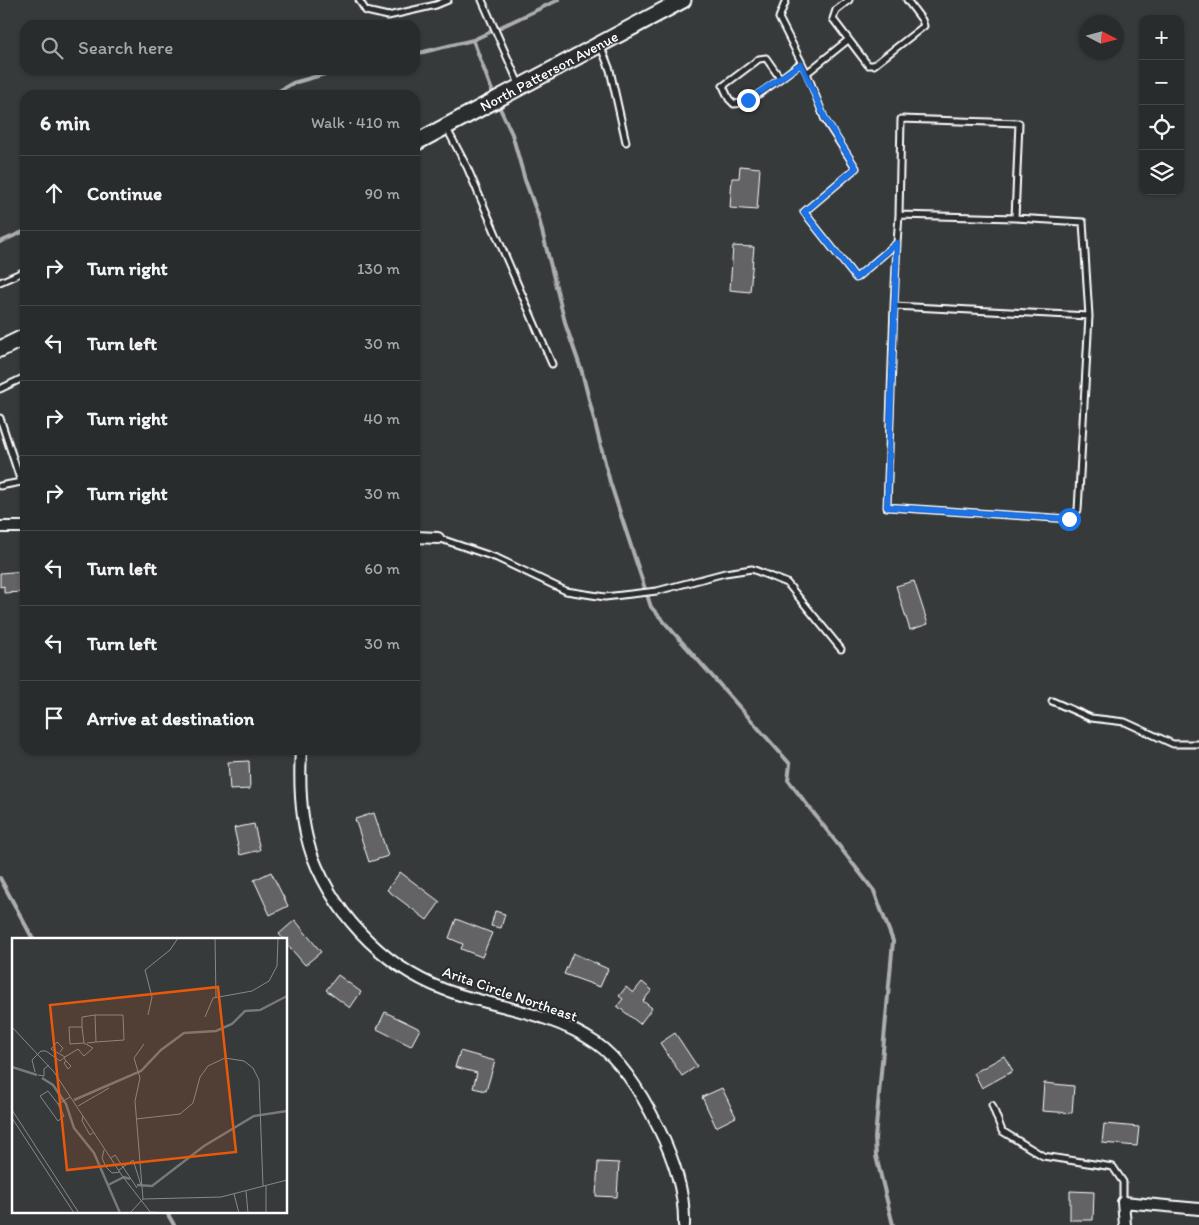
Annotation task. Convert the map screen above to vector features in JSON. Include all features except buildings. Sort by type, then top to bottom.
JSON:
[{"type":"main road","name":"North Patterson Avenue","points":[[420,140],[683,0]]},
{"type":"main road","points":[[0,349],[20,339]]},
{"type":"street","points":[[0,526],[20,527]]},
{"type":"street","points":[[420,537],[438,538]]},
{"type":"street","name":"Arita Circle Northeast","points":[[301,755],[300,795],[312,854],[325,882],[351,923],[381,953],[422,979],[455,993],[524,1012],[564,1026],[596,1043],[622,1070],[652,1113],[665,1140],[682,1193],[684,1225]]},
{"type":"street","points":[[1124,1225],[1123,1202],[1199,1209]]},
{"type":"lane","points":[[359,0],[366,11],[388,16],[436,5],[448,0]]},
{"type":"lane","points":[[482,0],[520,87]]},
{"type":"lane","points":[[786,0],[779,18],[807,73],[826,120],[856,168],[804,212],[856,278],[897,243]]},
{"type":"lane","points":[[849,0],[836,10],[833,19],[868,65],[874,65],[924,26],[922,20],[907,0]]},
{"type":"lane","points":[[807,73],[848,40]]},
{"type":"lane","points":[[600,44],[610,70],[626,142]]},
{"type":"lane","points":[[780,78],[766,58],[759,59],[724,86],[729,99],[734,104],[742,104],[801,64]]},
{"type":"lane","points":[[899,215],[1083,222],[1089,316],[1078,510],[1069,519],[887,507],[901,119],[1019,123],[1015,218]]},
{"type":"lane","points":[[446,127],[467,167],[552,364]]},
{"type":"lane","points":[[0,282],[20,273]]},
{"type":"lane","points":[[894,306],[1089,316]]},
{"type":"lane","points":[[0,389],[20,379]]},
{"type":"lane","points":[[0,418],[20,479]]},
{"type":"lane","points":[[0,486],[20,482]]},
{"type":"lane","points":[[438,538],[497,558],[566,591],[605,598],[657,591],[725,573],[752,569],[787,583],[841,649]]},
{"type":"lane","points":[[1052,702],[1091,718],[1125,722],[1173,744],[1199,744]]},
{"type":"lane","points":[[992,1105],[1002,1131],[1043,1156],[1113,1167],[1123,1182],[1123,1202]]},
{"type":"waterway","points":[[420,53],[473,40],[558,0]]},
{"type":"waterway","points":[[473,40],[494,96]]},
{"type":"waterway","points":[[281,90],[293,83],[321,75]]},
{"type":"waterway","points":[[497,102],[512,134],[525,180],[538,215],[566,326],[582,372],[610,482],[651,607],[790,764],[788,780],[874,891],[893,941],[875,1138],[876,1156],[893,1225]]},
{"type":"waterway","points":[[0,242],[20,233]]},
{"type":"waterway","points":[[0,878],[32,938]]},
{"type":"waterway","points":[[167,1212],[174,1225]]},
{"type":"route","points":[[748,100],[801,64],[807,73],[826,120],[856,168],[804,212],[856,278],[897,243],[887,507],[1069,519]]}]
